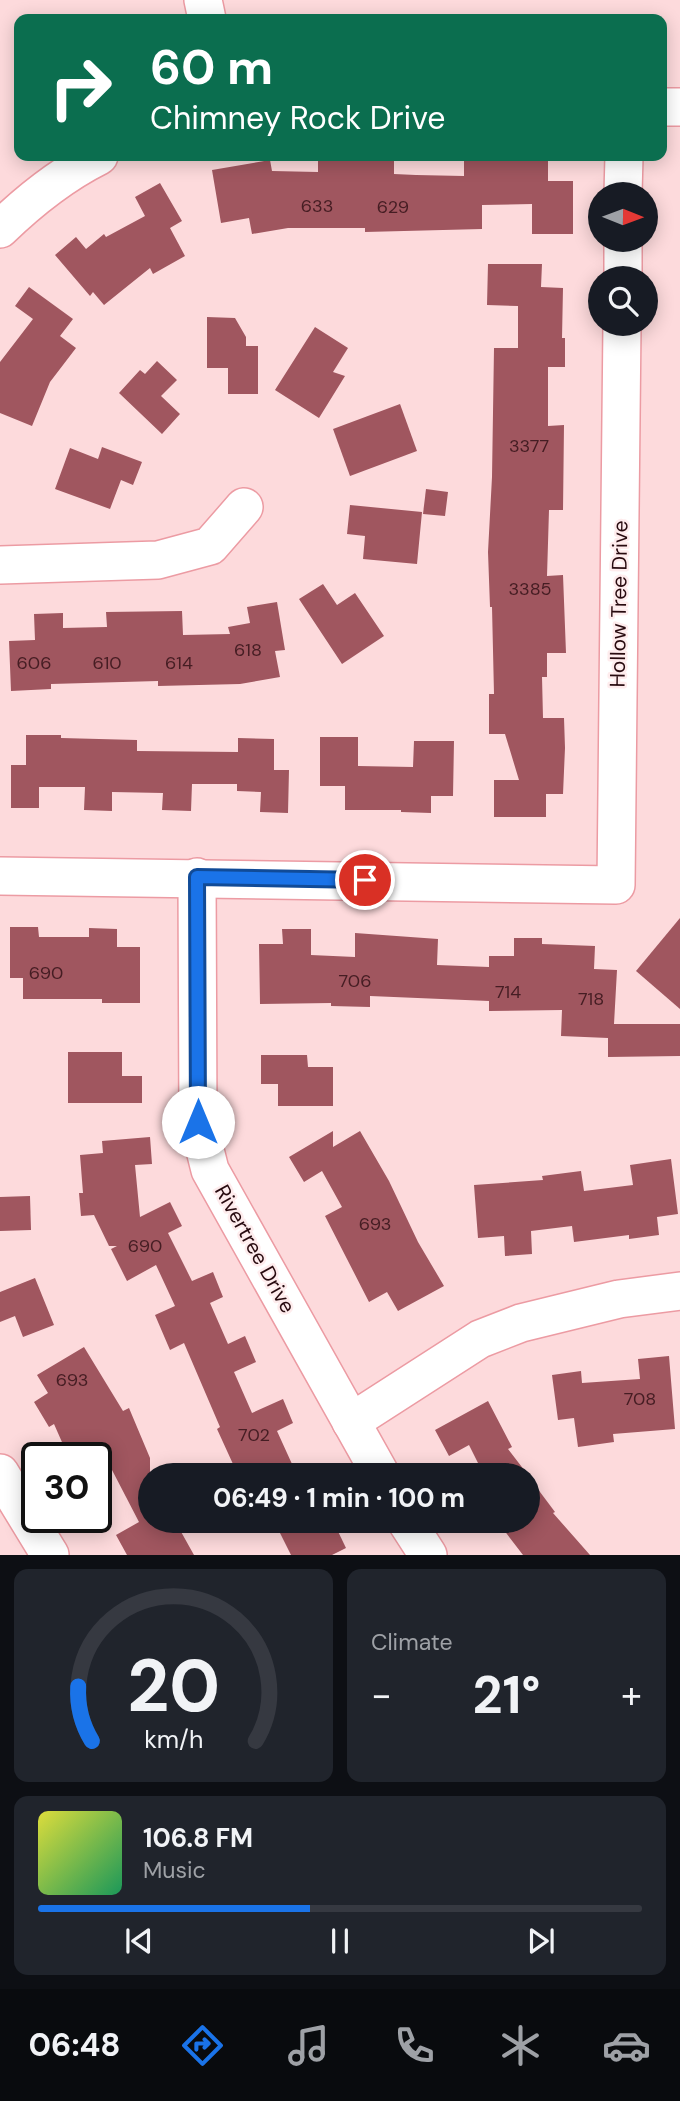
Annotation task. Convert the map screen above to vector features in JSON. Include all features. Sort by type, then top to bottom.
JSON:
[{"type":"street","points":[[0,229],[71,170],[89,161]]},
{"type":"street","points":[[623,182],[624,161]]},
{"type":"street","name":"Hollow Tree Drive","points":[[197,877],[616,885],[622,336]]},
{"type":"street","points":[[0,565],[158,560],[210,547],[244,507]]},
{"type":"street","points":[[0,876],[197,877]]},
{"type":"street","name":"Rivertree Drive","points":[[197,877],[198,1122],[211,1170],[374,1463]]},
{"type":"street","points":[[351,1422],[481,1339],[521,1322],[619,1300],[680,1291]]},
{"type":"street","points":[[0,1473],[50,1555]]},
{"type":"street","points":[[414,1533],[428,1555]]},
{"type":"building","points":[[270,161],[272,171],[318,172],[318,161],[394,161],[394,174],[464,176],[464,161],[548,161],[548,181],[573,181],[573,234],[532,234],[532,204],[482,205],[482,229],[365,232],[365,228],[288,228],[252,234],[249,218],[221,223],[212,170]]},
{"type":"building","points":[[160,183],[182,221],[170,228],[185,256],[153,274],[150,268],[104,305],[93,292],[90,296],[55,255],[76,237],[86,249],[104,234],[106,237],[145,216],[135,197]]},
{"type":"building","points":[[488,264],[542,264],[541,287],[563,288],[562,338],[565,338],[565,367],[548,367],[548,426],[564,425],[563,510],[549,510],[547,576],[563,575],[566,653],[547,653],[547,677],[542,677],[543,718],[564,718],[565,748],[563,794],[546,794],[546,817],[494,817],[494,780],[519,780],[505,734],[489,734],[489,694],[494,694],[488,552],[494,348],[518,348],[518,306],[487,305]]},
{"type":"building","points":[[29,287],[73,319],[60,336],[76,348],[50,382],[32,426],[0,413],[0,362],[33,319],[15,306]]},
{"type":"building","points":[[207,317],[235,318],[246,337],[246,346],[258,346],[258,394],[228,394],[228,368],[207,368]]},
{"type":"building","points":[[315,327],[348,348],[333,372],[345,376],[319,418],[275,390]]},
{"type":"building","points":[[157,361],[177,380],[161,396],[180,414],[162,434],[119,393],[140,370],[145,374]]},
{"type":"building","points":[[400,404],[417,451],[350,476],[333,429]]},
{"type":"building","points":[[102,447],[142,462],[133,485],[121,480],[110,509],[55,489],[70,448],[98,459]]},
{"type":"building","points":[[426,489],[448,492],[445,516],[423,514]]},
{"type":"building","points":[[350,505],[422,512],[417,564],[363,559],[365,536],[347,534]]},
{"type":"building","points":[[323,584],[337,605],[355,593],[384,636],[342,664],[299,599]]},
{"type":"building","points":[[277,602],[285,650],[275,651],[280,677],[240,684],[158,686],[158,681],[51,684],[51,689],[11,691],[9,641],[35,640],[34,614],[63,613],[63,628],[107,627],[106,612],[182,611],[183,635],[230,634],[228,627],[250,623],[247,607]]},
{"type":"building","points":[[26,735],[137,740],[137,751],[238,752],[238,738],[274,739],[274,770],[289,770],[288,813],[260,812],[261,792],[237,791],[237,784],[192,784],[191,811],[162,810],[163,793],[112,792],[112,811],[84,810],[85,787],[39,787],[39,808],[11,808],[11,765],[26,765]]},
{"type":"building","points":[[320,737],[358,737],[358,766],[413,767],[414,741],[454,741],[453,796],[431,796],[431,813],[345,810],[345,786],[320,786]]},
{"type":"building","points":[[680,918],[680,1009],[636,971]]},
{"type":"building","points":[[10,927],[38,927],[39,937],[89,937],[89,928],[117,929],[117,947],[140,947],[140,1003],[102,1003],[102,999],[23,999],[23,978],[10,978]]},
{"type":"building","points":[[282,929],[311,929],[311,955],[355,957],[355,933],[438,939],[437,965],[489,967],[489,956],[514,956],[514,938],[542,938],[542,944],[595,946],[594,969],[617,970],[614,1024],[680,1024],[680,1056],[608,1057],[608,1038],[561,1036],[562,1010],[489,1011],[489,1001],[370,996],[370,1007],[331,1006],[331,1003],[260,1004],[259,944],[283,944]]},
{"type":"building","points":[[68,1052],[122,1052],[122,1076],[142,1076],[142,1103],[68,1103]]},
{"type":"building","points":[[261,1055],[307,1055],[308,1067],[333,1067],[333,1106],[278,1106],[278,1084],[261,1084]]},
{"type":"building","points":[[333,1131],[333,1147],[360,1131],[444,1286],[398,1311],[387,1292],[369,1302],[325,1216],[342,1207],[322,1171],[304,1182],[289,1157]]},
{"type":"building","points":[[150,1137],[152,1164],[135,1165],[140,1217],[170,1202],[182,1226],[168,1233],[192,1281],[213,1272],[223,1297],[210,1303],[228,1344],[245,1336],[256,1362],[234,1372],[252,1413],[283,1399],[293,1423],[277,1431],[292,1463],[233,1463],[184,1343],[170,1350],[155,1315],[175,1306],[156,1265],[127,1281],[111,1249],[117,1246],[109,1246],[94,1215],[81,1216],[79,1193],[83,1193],[80,1155],[103,1153],[102,1141]]},
{"type":"building","points":[[671,1159],[678,1214],[657,1217],[659,1235],[629,1239],[629,1235],[574,1242],[572,1226],[531,1231],[532,1254],[505,1256],[504,1236],[478,1238],[474,1185],[543,1180],[542,1176],[581,1171],[584,1191],[633,1185],[630,1165]]},
{"type":"building","points":[[30,1196],[31,1230],[0,1231],[0,1197]]},
{"type":"building","points":[[35,1278],[54,1325],[23,1337],[15,1316],[0,1322],[0,1292]]},
{"type":"building","points":[[84,1347],[123,1411],[129,1408],[150,1458],[150,1463],[138,1463],[138,1520],[112,1470],[112,1442],[62,1442],[54,1424],[49,1427],[34,1402],[48,1393],[37,1375]]},
{"type":"building","points":[[669,1356],[675,1429],[613,1434],[614,1442],[578,1447],[574,1418],[558,1420],[552,1375],[581,1371],[582,1383],[640,1379],[638,1359]]},
{"type":"building","points":[[488,1401],[512,1447],[508,1449],[519,1463],[478,1463],[469,1445],[449,1456],[435,1430]]},
{"type":"building","points":[[540,1492],[555,1512],[553,1513],[590,1555],[523,1555],[506,1533],[540,1533]]},
{"type":"building","points":[[138,1523],[138,1533],[182,1533],[194,1555],[127,1555],[116,1535]]},
{"type":"building","points":[[280,1533],[339,1533],[346,1548],[332,1555],[291,1555]]},
{"type":"route","points":[[198,1122],[197,877],[365,880]]}]
